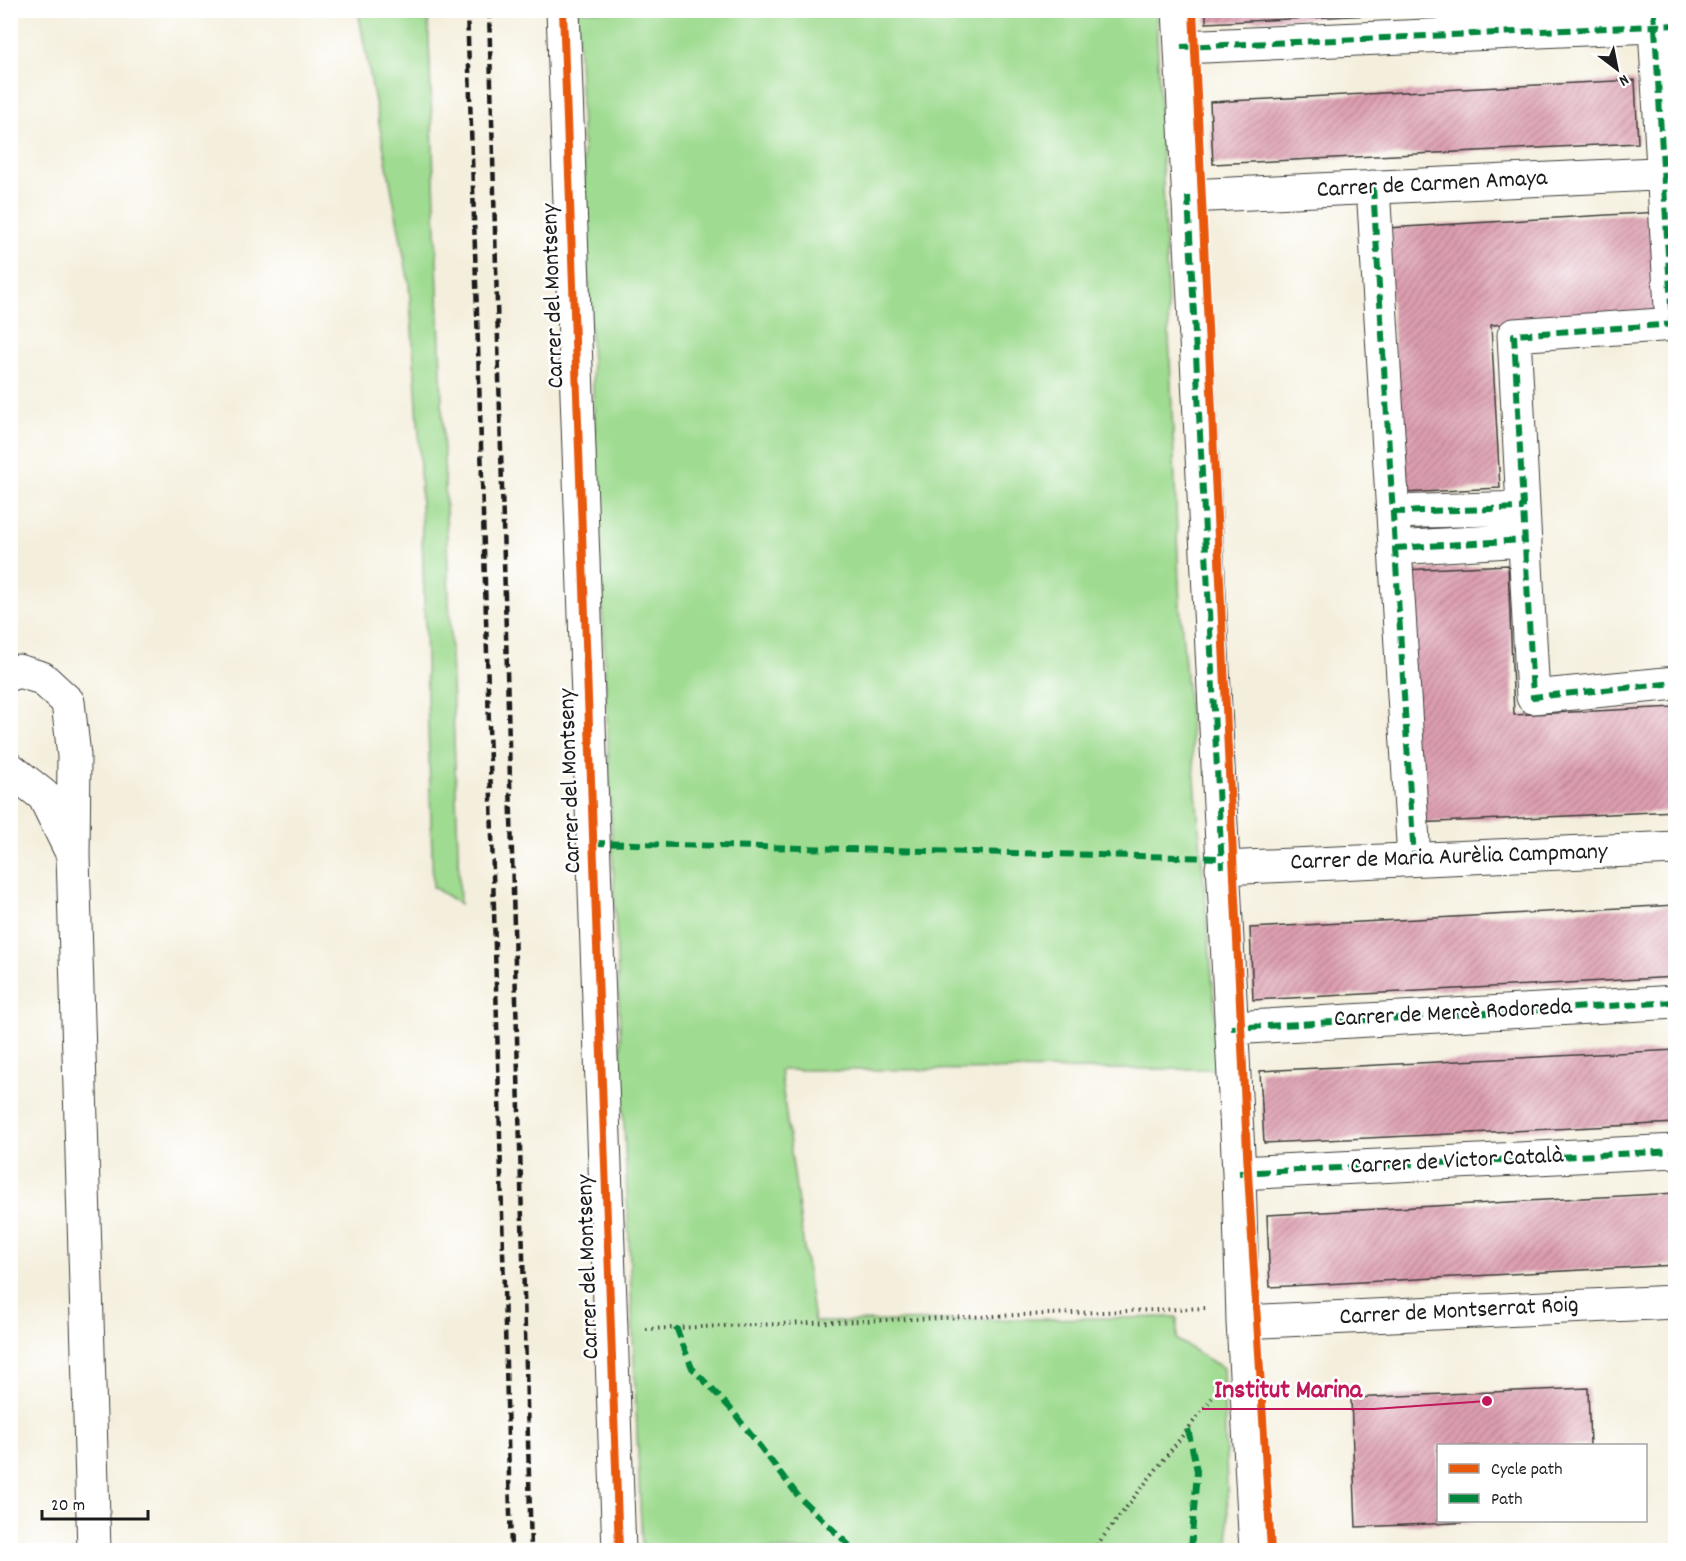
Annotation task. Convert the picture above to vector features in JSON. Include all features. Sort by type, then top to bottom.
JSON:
[{"type":"street","name":"Carrer del Montseny","points":[[563,10],[619,1551]]},
{"type":"street","points":[[1179,10],[1232,1028],[1239,1173],[1242,1314],[1257,1551]]},
{"type":"street","points":[[1181,48],[1662,20],[1674,324],[1514,335],[1533,697],[1676,683]]},
{"type":"street","name":"Carrer de Carmen Amaya","points":[[1188,196],[1669,173]]},
{"type":"street","points":[[1373,187],[1414,860]]},
{"type":"street","points":[[1393,512],[1523,508]]},
{"type":"street","points":[[1395,548],[1525,540]]},
{"type":"street","points":[[10,674],[18,670],[42,678],[68,702],[74,756],[73,856],[94,1551]]},
{"type":"street","points":[[10,769],[44,796],[73,856]]},
{"type":"street","name":"Carrer de Maria Aurèlia Campmany","points":[[1222,868],[1676,848]]},
{"type":"street","name":"Carrer de Mercè Rodoreda","points":[[1232,1028],[1676,1002]]},
{"type":"street","name":"Carrer de Victor Català","points":[[1239,1173],[1676,1151]]},
{"type":"street","name":"Carrer de Montserrat Roig","points":[[1242,1314],[1676,1302]]},
{"type":"path","points":[[611,1331],[1242,1314]]},
{"type":"path","points":[[1093,1551],[1245,1357]]},
{"type":"green space","points":[[358,11],[428,11],[460,904],[433,887],[419,436],[409,283]]},
{"type":"green space","points":[[577,11],[1156,11],[1180,607],[1220,1069],[780,1070],[814,1322],[1177,1317],[1177,1340],[1223,1368],[1229,1550],[642,1550]]},
{"type":"building","points":[[1206,10],[1433,10],[1433,12],[1206,23]]},
{"type":"building","points":[[1635,80],[1638,143],[1213,164],[1210,102]]},
{"type":"building","points":[[1676,211],[1676,314],[1491,325],[1500,488],[1402,493],[1387,228]]},
{"type":"building","points":[[1508,565],[1514,715],[1676,707],[1676,811],[1416,823],[1405,570]]},
{"type":"building","points":[[1676,905],[1676,977],[1253,1000],[1250,928]]},
{"type":"building","points":[[1676,1050],[1676,1123],[1264,1143],[1260,1071]]},
{"type":"building","points":[[1676,1193],[1676,1265],[1270,1287],[1267,1215]]},
{"type":"building","points":[[1588,1388],[1590,1444],[1437,1444],[1437,1522],[1480,1522],[1356,1527],[1351,1398]]},
{"type":"railway","points":[[467,10],[511,1550]]},
{"type":"railway","points":[[489,10],[531,1550]]},
{"type":"marked path","points":[[1654,10],[1672,325]]},
{"type":"marked path","points":[[1181,47],[1676,25]]},
{"type":"marked path","points":[[1373,187],[1414,859]]},
{"type":"marked path","points":[[1188,196],[1222,868]]},
{"type":"marked path","points":[[1676,324],[1514,335],[1533,697],[1676,683]]},
{"type":"marked path","points":[[1393,512],[1523,508]]},
{"type":"marked path","points":[[1395,548],[1525,540]]},
{"type":"marked path","points":[[593,843],[1222,858]]},
{"type":"marked path","points":[[1231,1028],[1676,1002]]},
{"type":"marked path","points":[[1239,1173],[1676,1151]]},
{"type":"marked path","points":[[676,1327],[692,1368],[731,1409],[799,1497],[854,1550]]},
{"type":"marked path","points":[[1188,1429],[1197,1471],[1191,1550]]},
{"type":"cycle path","points":[[563,10],[619,1550]]},
{"type":"cycle path","points":[[1193,10],[1248,1173],[1271,1550]]},
{"type":"place","name":"Institut Marina","points":[[1487,1401]]}]
